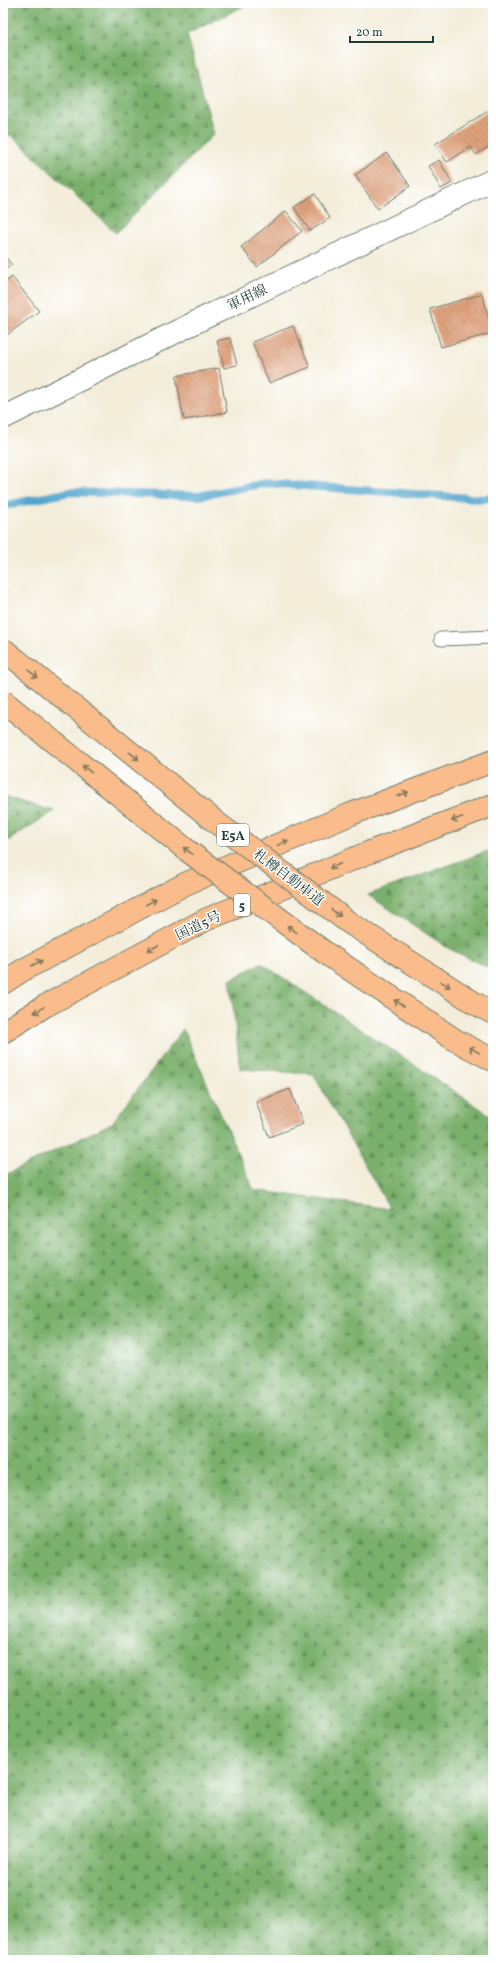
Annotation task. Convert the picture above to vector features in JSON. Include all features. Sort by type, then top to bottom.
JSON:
[{"type":"highway","name":"札樽自動車道","points":[[3,649],[217,823],[342,918],[484,1008]]},
{"type":"highway","points":[[3,701],[188,851],[324,952],[455,1040],[493,1060]]},
{"type":"highway","points":[[3,983],[23,970],[185,884],[351,814],[493,761]]},
{"type":"highway","name":"国道5号","points":[[3,1032],[45,1006],[205,920],[370,852],[493,805]]},
{"type":"street","name":"軍用線","points":[[3,418],[197,322],[493,180]]},
{"type":"lane","points":[[441,639],[493,637]]},
{"type":"green space","points":[[3,3],[250,3],[187,34],[214,134],[116,233],[11,135],[3,135]]},
{"type":"green space","points":[[3,796],[54,811],[3,844]]},
{"type":"green space","points":[[493,849],[493,970],[448,948],[368,895]]},
{"type":"green space","points":[[261,963],[493,1117],[493,1960],[3,1960],[3,1176],[112,1123],[183,1029],[254,1190],[390,1209],[313,1074],[240,1069],[230,980]]},
{"type":"building","points":[[493,108],[493,144],[476,155],[471,147],[447,162],[435,144]]},
{"type":"building","points":[[387,153],[410,186],[378,209],[355,175]]},
{"type":"building","points":[[439,160],[452,183],[441,189],[428,166]]},
{"type":"building","points":[[315,194],[330,218],[310,231],[294,207]]},
{"type":"building","points":[[286,211],[302,231],[257,267],[241,247]]},
{"type":"building","points":[[3,254],[12,265],[3,271]]},
{"type":"building","points":[[12,277],[39,311],[3,338],[3,284]]},
{"type":"building","points":[[482,294],[493,333],[441,347],[430,309]]},
{"type":"building","points":[[293,326],[310,367],[269,383],[252,342]]},
{"type":"building","points":[[230,338],[237,365],[224,368],[217,341]]},
{"type":"building","points":[[219,368],[227,412],[184,420],[176,376]]},
{"type":"building","points":[[290,1089],[303,1124],[269,1137],[256,1102]]},
{"type":"waterway","points":[[3,506],[70,492],[198,496],[266,483],[483,499],[493,497]]}]
